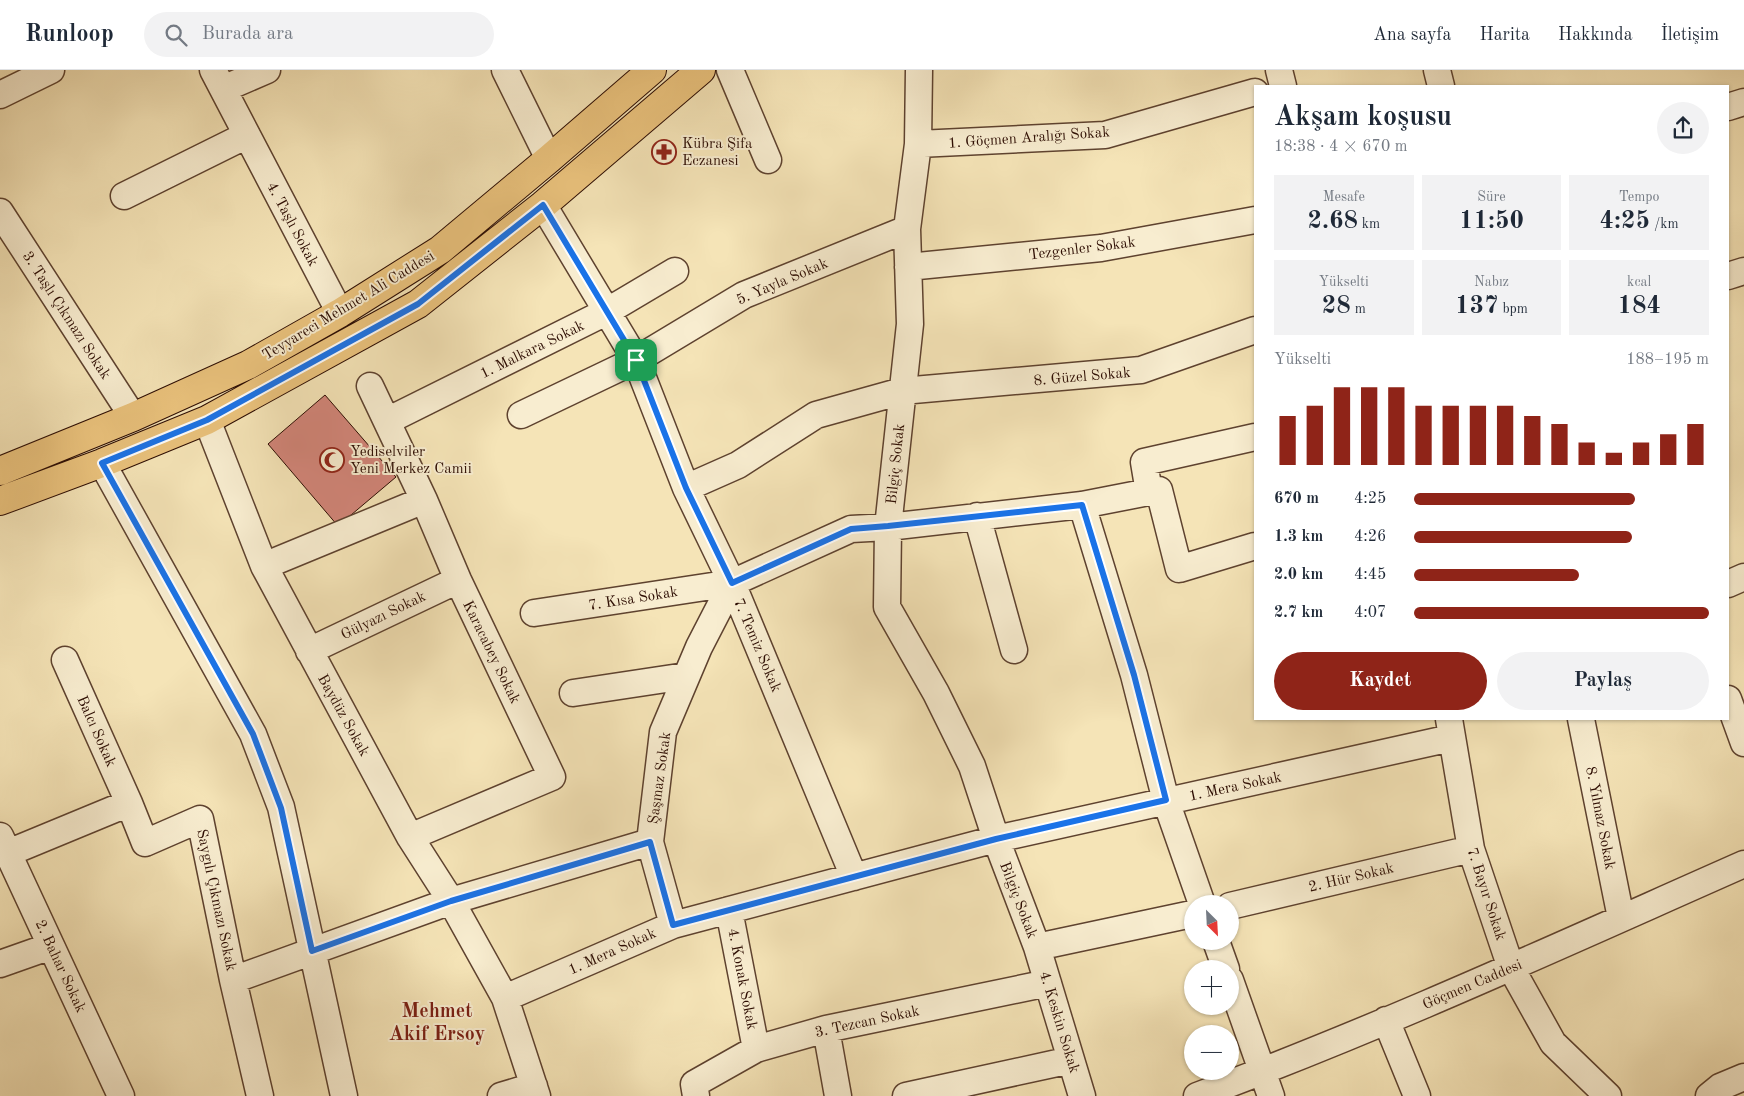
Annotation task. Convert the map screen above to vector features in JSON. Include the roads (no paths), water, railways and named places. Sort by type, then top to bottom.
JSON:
[{"type":"main road","name":"Teyyareci Mehmet Ali Caddesi","points":[[0,471],[133,417],[248,365],[340,313],[440,250],[652,70]]},
{"type":"main road","name":"Teyyareci Mehmet Ali Caddesi","points":[[0,501],[102,463],[207,420],[418,304],[543,205],[701,70]]},
{"type":"street","points":[[0,95],[51,70]]},
{"type":"street","points":[[218,79],[267,70]]},
{"type":"street","points":[[505,70],[549,159]]},
{"type":"street","points":[[730,70],[768,160]]},
{"type":"street","name":"Bilgiç Sokak","points":[[919,70],[918,144],[907,229],[910,324],[888,526],[887,607],[936,693],[972,766],[996,839],[1037,947]]},
{"type":"street","points":[[1437,70],[1441,85]]},
{"type":"street","name":"4. Taşlı Sokak","points":[[218,79],[340,313]]},
{"type":"street","name":"1. Göçmen Aralığı Sokak","points":[[918,144],[1105,134],[1254,92]]},
{"type":"street","points":[[1729,107],[1744,102]]},
{"type":"street","points":[[124,196],[247,135]]},
{"type":"street","name":"7. Temiz Sokak","points":[[543,205],[636,360],[686,488],[732,583],[854,877]]},
{"type":"street","name":"3. Taşlı Çıkmazı Sokak","points":[[0,212],[133,417]]},
{"type":"street","name":"Tezgenler Sokak","points":[[908,267],[1101,248],[1254,220]]},
{"type":"street","name":"5. Yayla Sokak","points":[[521,415],[636,360],[744,295],[907,229]]},
{"type":"street","name":"1. Malkara Sokak","points":[[387,421],[606,312],[675,271]]},
{"type":"street","points":[[1729,276],[1744,271]]},
{"type":"street","name":"8. Güzel Sokak","points":[[686,488],[738,465],[816,415],[902,391],[1141,370],[1254,330]]},
{"type":"street","name":"Karacabey Sokak","points":[[370,386],[424,500],[458,580],[552,777],[410,836]]},
{"type":"street","name":"Baydüz Sokak","points":[[207,420],[264,566],[410,836],[451,901],[505,998],[536,1091]]},
{"type":"street","points":[[1254,437],[1144,462],[1179,569],[1254,546]]},
{"type":"street","points":[[102,463],[253,734],[281,808],[344,1096]]},
{"type":"street","name":"7. Kısa Sokak","points":[[534,613],[732,583],[851,529],[1082,505],[1154,491]]},
{"type":"street","points":[[264,566],[424,500]]},
{"type":"street","points":[[1082,505],[1134,675],[1166,800],[1199,895]]},
{"type":"street","points":[[977,516],[1014,650]]},
{"type":"street","points":[[1729,584],[1744,577]]},
{"type":"street","name":"Gülyazı Sokak","points":[[309,651],[458,580]]},
{"type":"street","name":"Şaşmaz Sokak","points":[[673,925],[650,842],[663,732],[699,647],[732,583]]},
{"type":"street","name":"Balcı Sokak","points":[[65,660],[130,803],[145,843]]},
{"type":"street","points":[[573,693],[686,676]]},
{"type":"street","points":[[1729,702],[1744,743]]},
{"type":"street","name":"8. Yılmaz Sokak","points":[[1581,720],[1621,918]]},
{"type":"street","name":"1. Mera Sokak","points":[[505,998],[673,925],[996,839],[1166,800],[1450,728]]},
{"type":"street","name":"7. Bayır Sokak","points":[[1450,728],[1471,849],[1511,968],[1553,1043],[1608,1096]]},
{"type":"street","points":[[4,845],[130,803]]},
{"type":"street","name":"Saygılı Çıkmazı Sokak","points":[[145,843],[200,820],[233,980],[260,1096]]},
{"type":"street","name":"Saygılı Çıkmazı Sokak","points":[[233,980],[451,901],[650,842]]},
{"type":"street","name":"2. Bahar Sokak","points":[[4,845],[121,1096]]},
{"type":"street","name":"2. Hür Sokak","points":[[1239,904],[1471,849]]},
{"type":"street","name":"Göçmen Caddesi","points":[[1197,1096],[1263,1072],[1511,968],[1744,864]]},
{"type":"street","name":"4. Konak Sokak","points":[[729,910],[756,1049]]},
{"type":"street","points":[[1037,947],[1184,916]]},
{"type":"street","points":[[0,964],[51,946]]},
{"type":"street","name":"4. Keskin Sokak","points":[[1037,947],[1082,1096]]},
{"type":"street","name":"3. Tezcan Sokak","points":[[695,1090],[756,1049],[826,1029],[1048,983]]},
{"type":"street","points":[[1239,1005],[1271,1096]]},
{"type":"street","points":[[1386,1020],[1417,1096]]},
{"type":"street","points":[[826,1029],[838,1096]]},
{"type":"street","points":[[906,1096],[1071,1060]]},
{"type":"street","points":[[1709,1096],[1720,1087],[1744,1077]]},
{"type":"street","points":[[501,1096],[536,1091]]},
{"type":"place","name":"Kübra Şifa Eczanesi","points":[[664,152]]},
{"type":"place","name":"Yediselviler Yeni Merkez Camii","points":[[332,460]]},
{"type":"district","name":"Mehmet Akif Ersoy","points":[[437,1022]]}]
